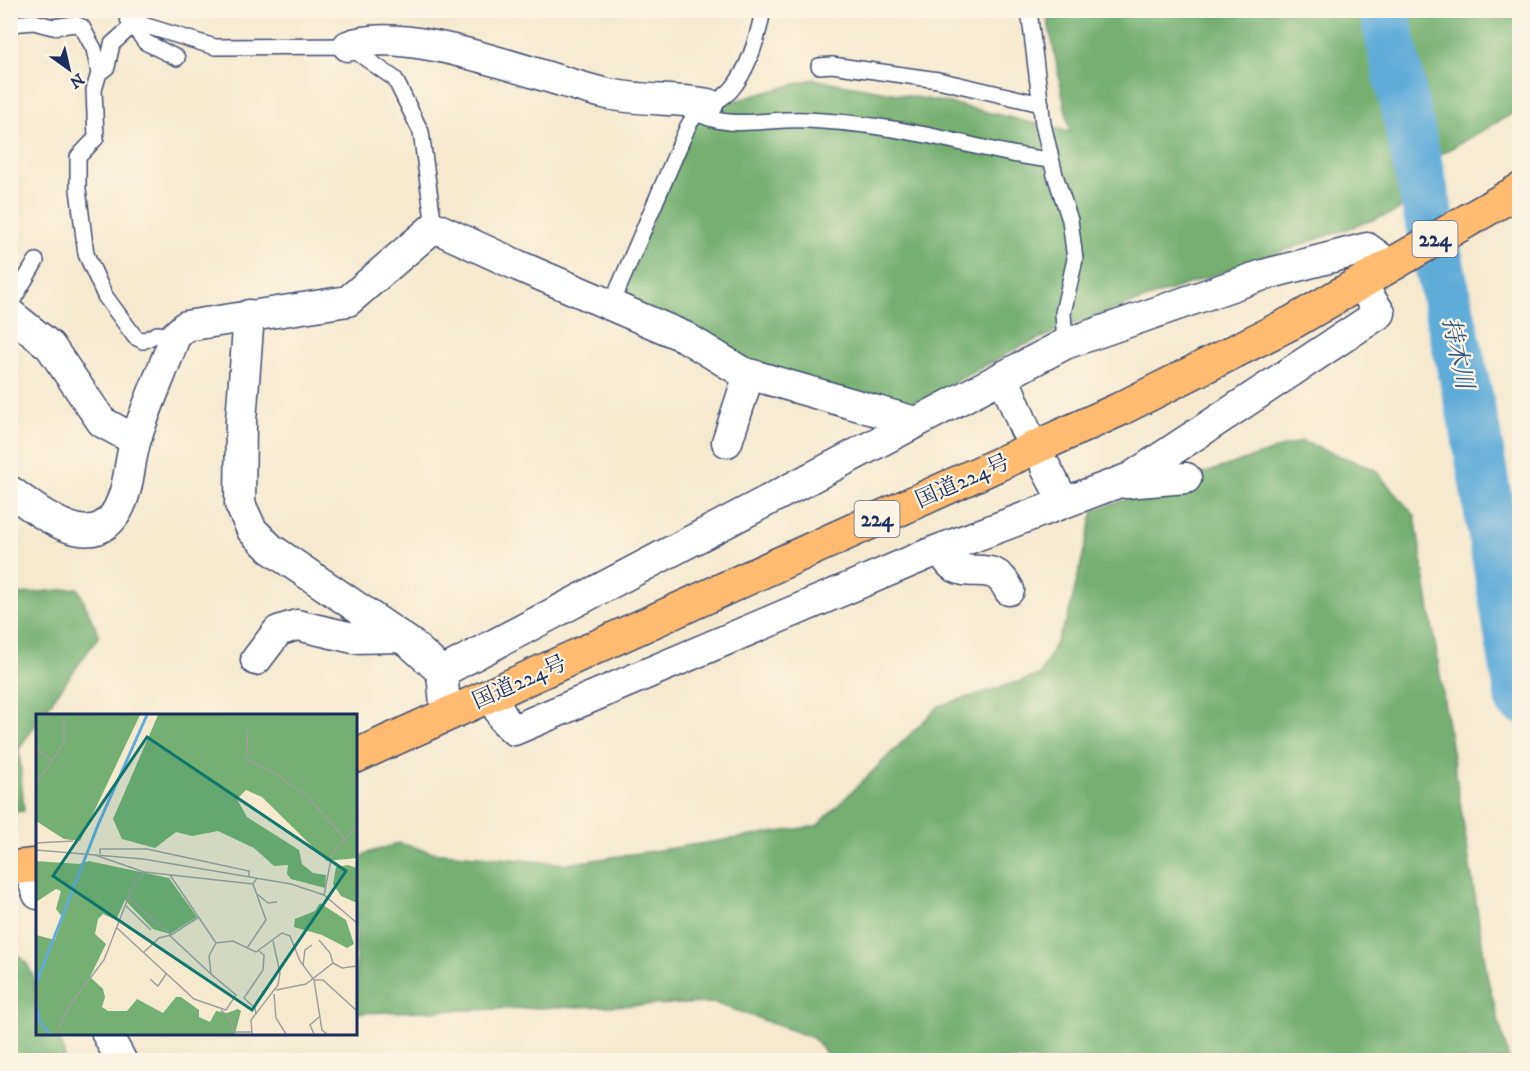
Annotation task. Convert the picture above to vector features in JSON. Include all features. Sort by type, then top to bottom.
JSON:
[{"type":"highway","name":"国道224号","points":[[357,756],[1118,410],[1293,322],[1520,190]]},
{"type":"street","points":[[348,46],[374,41],[440,47],[606,93],[702,108]]},
{"type":"street","points":[[10,491],[43,515],[68,529],[88,533],[115,515],[126,489],[135,440],[175,336],[186,326],[348,301],[434,227],[519,266],[612,303],[685,336],[749,374],[915,422]]},
{"type":"street","points":[[442,672],[1065,344],[1263,275],[1347,252],[1367,248],[1390,265]]},
{"type":"street","points":[[491,694],[504,720],[514,730],[942,549],[1130,478],[1380,313],[1360,283]]},
{"type":"street","points":[[10,314],[50,346],[102,422],[135,440]]},
{"type":"street","points":[[249,315],[242,421],[240,504],[252,530],[271,549],[401,637],[442,672],[446,715]]},
{"type":"street","points":[[728,442],[749,374]]},
{"type":"street","points":[[1003,376],[1025,429]]},
{"type":"street","points":[[1046,468],[1064,502]]},
{"type":"street","points":[[1112,484],[1186,478]]},
{"type":"street","points":[[942,549],[950,564],[961,568],[982,569],[998,575],[1009,590]]},
{"type":"street","points":[[256,660],[278,631],[297,625],[353,638],[401,637]]},
{"type":"street","points":[[108,1035],[121,1060]]},
{"type":"lane","points":[[124,10],[140,24],[215,47],[348,46],[395,79],[421,132],[434,227]]},
{"type":"lane","points":[[612,303],[645,222],[702,108],[730,91],[752,53],[763,10]]},
{"type":"lane","points":[[1029,10],[1051,160],[1070,220],[1076,260],[1063,313],[1065,344]]},
{"type":"lane","points":[[133,18],[153,48],[177,58]]},
{"type":"lane","points":[[99,73],[107,67],[112,44],[133,18]]},
{"type":"lane","points":[[10,24],[34,22],[53,27],[75,24],[82,27],[94,49],[99,73],[94,90],[96,138],[78,157],[78,189],[86,254],[105,296],[135,338],[143,341],[157,334],[175,336]]},
{"type":"lane","points":[[819,66],[832,65],[938,80],[1041,104]]},
{"type":"lane","points":[[702,108],[709,119],[728,123],[789,118],[884,128],[926,135],[1004,154],[1051,160]]},
{"type":"lane","points":[[10,305],[36,261]]},
{"type":"green space","points":[[1046,11],[1519,11],[1519,110],[1439,155],[1398,211],[1079,322],[1020,347],[912,405],[738,365],[621,298],[694,122],[706,109],[813,79],[949,103],[1070,132]]},
{"type":"green space","points":[[1301,441],[1374,469],[1415,516],[1488,980],[1509,1060],[832,1060],[813,1038],[715,1003],[357,1013],[357,865],[365,854],[399,843],[431,852],[567,864],[817,826],[939,706],[1040,675],[1068,617],[1094,510]]},
{"type":"green space","points":[[78,588],[99,636],[43,714],[36,714],[36,724],[19,749],[24,811],[11,812],[11,595]]},
{"type":"green space","points":[[10,947],[20,956],[33,975],[36,986],[36,1035],[58,1035],[65,1056],[61,1060],[11,1060]]},
{"type":"waterway","name":"持木川","points":[[1384,10],[1476,434],[1520,699]]}]
